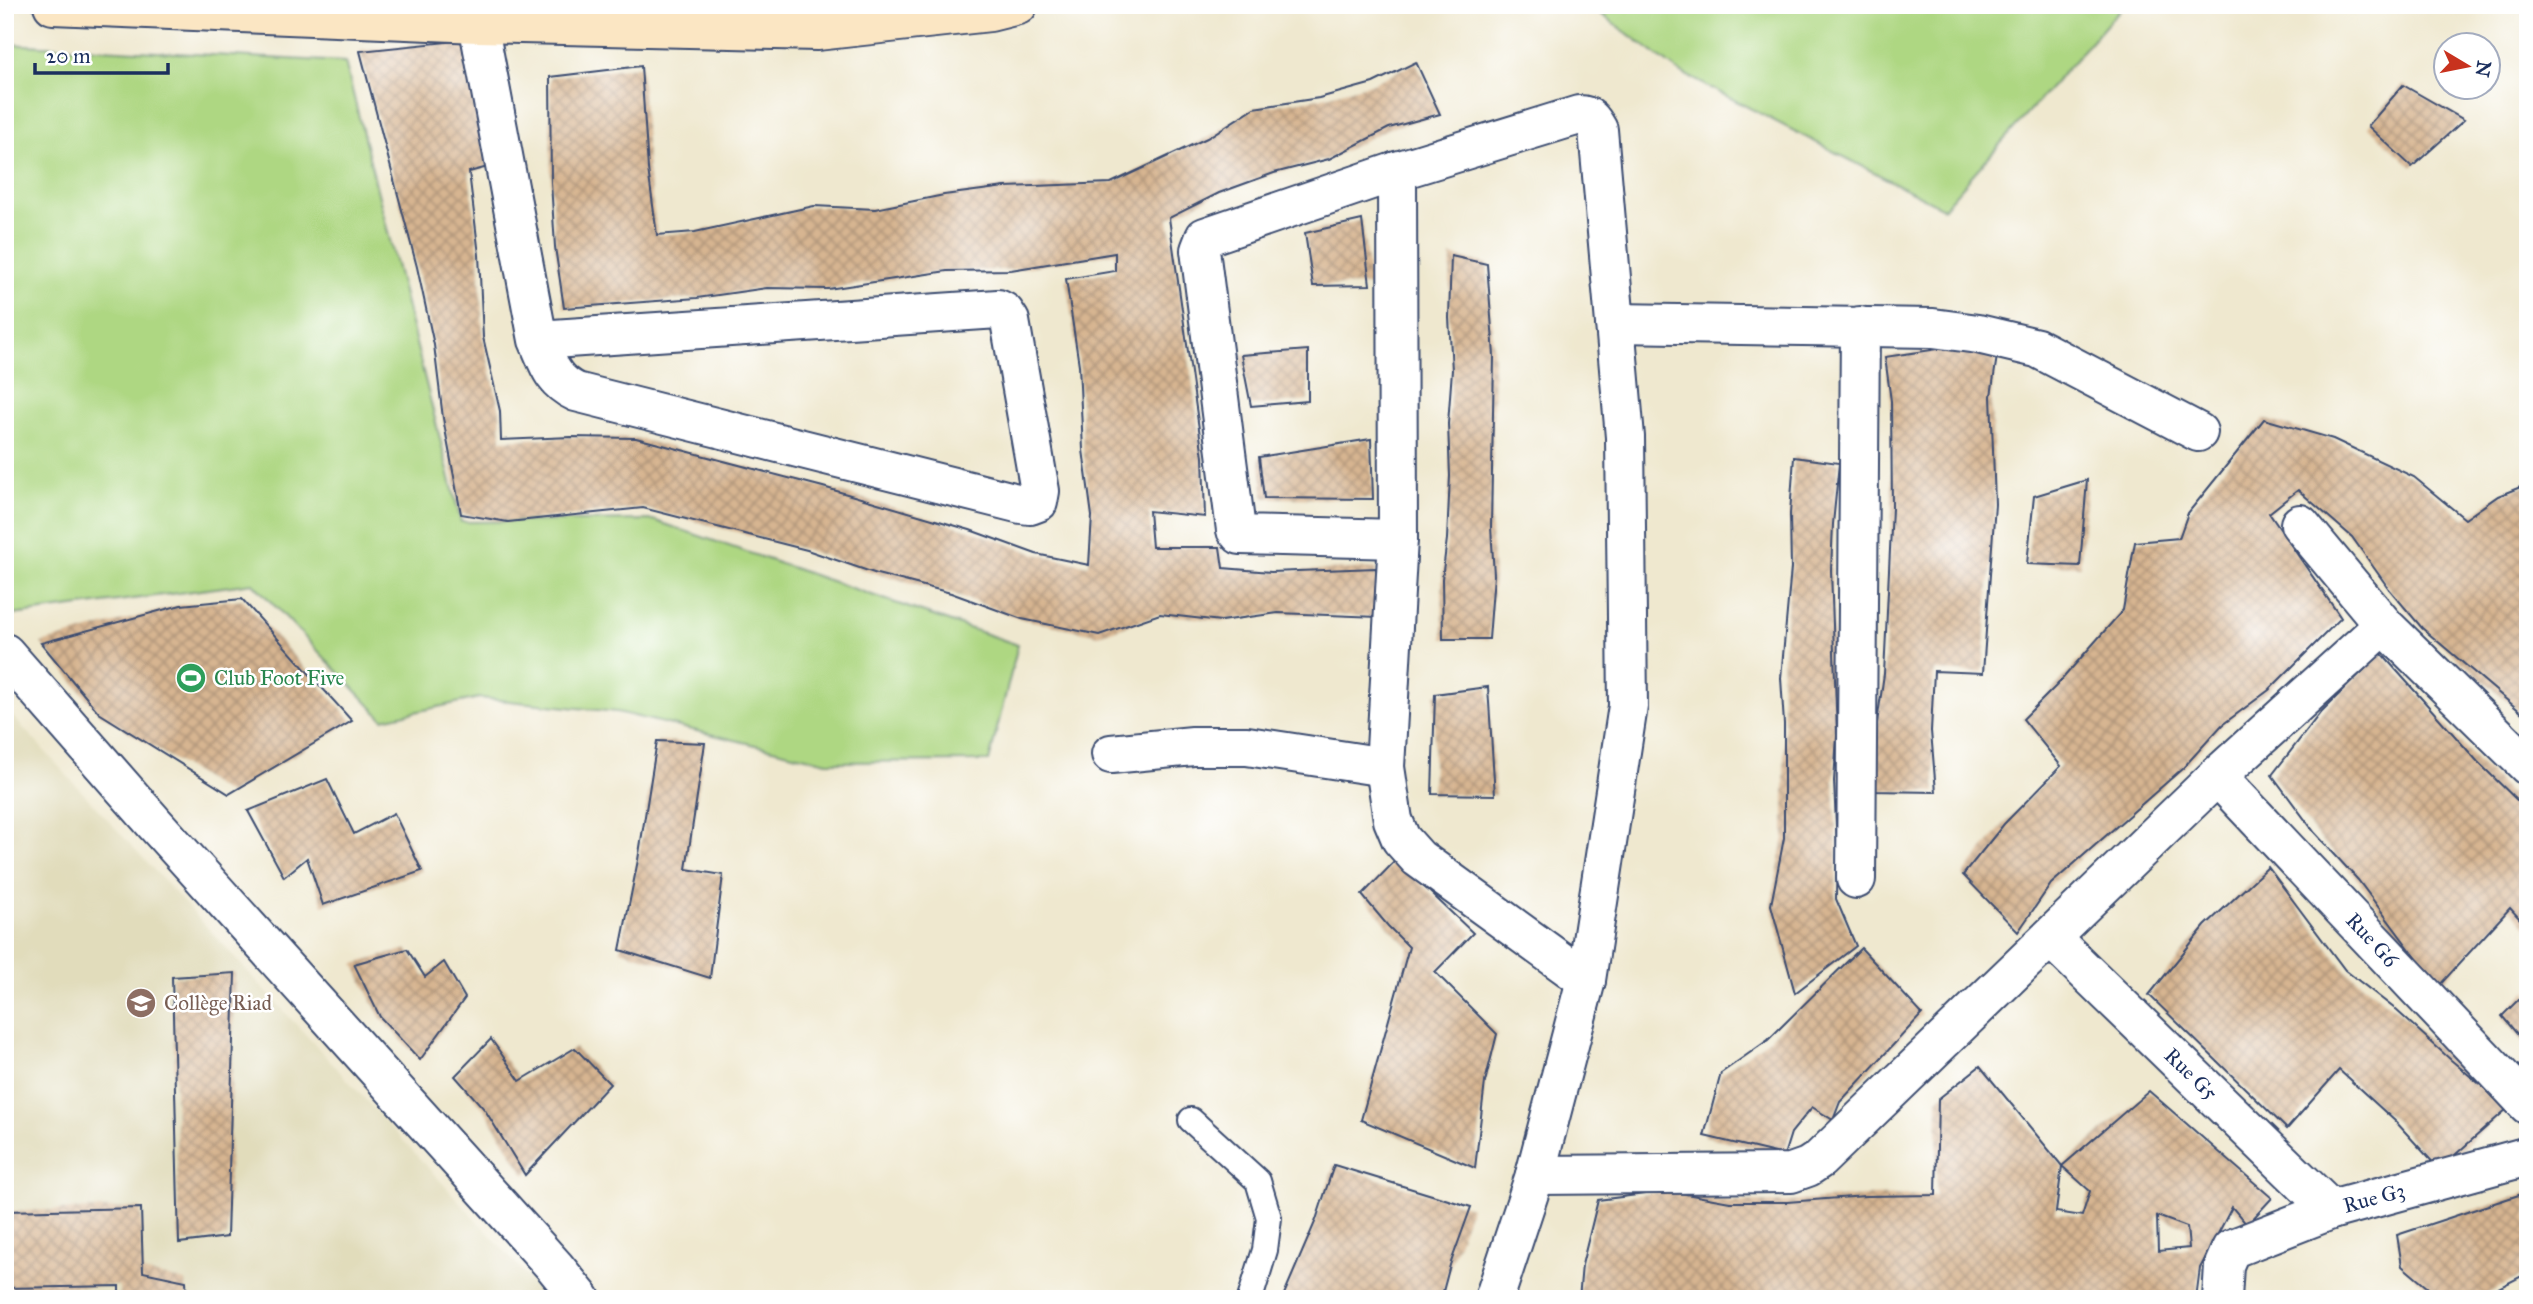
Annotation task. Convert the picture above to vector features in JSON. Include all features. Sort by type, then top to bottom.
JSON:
[{"type":"street","points":[[53,5],[478,23],[817,31],[990,12],[1018,5]]},
{"type":"street","points":[[478,23],[538,340],[556,379],[576,392],[1021,504],[1038,502],[1040,491],[1010,321],[1004,312],[998,309],[538,340]]},
{"type":"street","points":[[1398,539],[1240,535],[1236,530],[1200,250],[1205,237],[1397,171],[1579,115],[1590,118],[1598,130],[1625,437],[1628,706],[1586,980],[1535,1175],[1494,1299]]},
{"type":"street","points":[[1397,171],[1398,539],[1385,767],[1393,820],[1401,839],[1430,866],[1586,980]]},
{"type":"street","points":[[1615,323],[1933,327],[1978,334],[2037,348],[2198,432]]},
{"type":"street","points":[[1856,879],[1860,327]]},
{"type":"street","points":[[2301,524],[2385,625],[2528,766]]},
{"type":"street","points":[[1535,1175],[1791,1173],[1808,1167],[1820,1159],[2217,776],[2385,625]]},
{"type":"street","points":[[5,653],[581,1299]]},
{"type":"street","points":[[1111,754],[1193,746],[1247,746],[1385,767]]},
{"type":"street","name":"Rue G6","points":[[2217,776],[2528,1105]]},
{"type":"street","name":"Rue G5","points":[[2051,938],[2331,1210]]},
{"type":"street","name":"Rue G3","points":[[2222,1299],[2226,1256],[2231,1249],[2331,1210],[2528,1156]]},
{"type":"lane","points":[[1191,1120],[1258,1181],[1269,1218],[1265,1250],[1250,1299]]},
{"type":"shaded area","name":"Collège Riad","points":[[5,708],[549,1299],[5,1299]]},
{"type":"green space","points":[[1589,5],[2124,5],[1943,208],[1678,71]]},
{"type":"green space","points":[[5,44],[345,62],[461,522],[653,520],[1018,645],[989,761],[827,762],[617,712],[479,698],[383,719],[253,583],[5,616]]},
{"type":"building","points":[[466,40],[488,167],[469,172],[479,255],[483,337],[500,411],[501,440],[636,438],[823,487],[970,530],[1036,554],[1089,565],[1092,516],[1083,450],[1079,365],[1066,279],[1115,271],[1115,253],[1011,270],[947,271],[828,289],[767,288],[697,298],[564,308],[555,247],[551,182],[550,77],[641,66],[648,169],[657,235],[695,232],[814,206],[875,209],[944,195],[1005,187],[1111,183],[1207,138],[1254,108],[1319,98],[1373,83],[1416,62],[1440,114],[1389,128],[1329,159],[1274,173],[1219,193],[1169,218],[1203,457],[1205,517],[1149,511],[1152,547],[1220,547],[1223,568],[1271,572],[1376,568],[1378,617],[1278,613],[1221,621],[1160,614],[1099,635],[1022,619],[951,593],[877,574],[807,550],[643,508],[508,522],[461,514],[443,418],[434,345],[417,267],[360,51]]},
{"type":"building","points":[[2403,85],[2464,120],[2412,167],[2368,126]]},
{"type":"building","points":[[1362,220],[1370,285],[1313,286],[1305,233]]},
{"type":"building","points":[[1451,256],[1487,264],[1494,356],[1491,527],[1494,575],[1489,639],[1443,639],[1442,579],[1450,476],[1448,424],[1452,370],[1449,318]]},
{"type":"building","points":[[1938,349],[1998,349],[1991,396],[1995,504],[1983,673],[1934,671],[1931,731],[1936,792],[1872,791],[1876,730],[1884,674],[1892,508],[1891,401],[1885,357]]},
{"type":"building","points":[[1308,350],[1308,401],[1251,406],[1241,355]]},
{"type":"building","points":[[2264,419],[2333,439],[2414,477],[2465,519],[2498,496],[2528,484],[2528,718],[2422,628],[2389,589],[2352,537],[2298,490],[2269,513],[2341,618],[2269,690],[2222,725],[2183,768],[2051,884],[2018,932],[1963,875],[2004,824],[2061,766],[2023,719],[2123,610],[2135,542],[2179,538],[2188,513]]},
{"type":"building","points":[[1371,439],[1373,499],[1264,498],[1259,457]]},
{"type":"building","points":[[1794,457],[1839,463],[1831,570],[1837,735],[1834,781],[1836,899],[1856,946],[1795,993],[1771,905],[1784,838],[1784,724],[1781,678],[1791,568],[1790,514]]},
{"type":"building","points":[[2087,480],[2080,566],[2027,564],[2034,496]]},
{"type":"building","name":"Club Foot Five","points":[[242,599],[352,721],[229,794],[99,713],[41,643],[181,605]]},
{"type":"building","points":[[2381,653],[2478,762],[2528,811],[2528,928],[2510,908],[2438,987],[2358,880],[2315,833],[2272,775],[2321,712]]},
{"type":"building","points":[[1488,687],[1495,795],[1432,794],[1435,694]]},
{"type":"building","points":[[657,741],[705,743],[686,869],[723,875],[710,978],[620,950]]},
{"type":"building","points":[[327,779],[354,834],[394,813],[422,871],[323,905],[307,858],[284,877],[248,811]]},
{"type":"building","points":[[1396,860],[1473,933],[1435,972],[1497,1034],[1485,1082],[1475,1168],[1361,1120],[1409,947],[1362,895]]},
{"type":"building","points":[[2268,867],[2345,970],[2395,1009],[2508,1108],[2439,1169],[2396,1122],[2339,1070],[2287,1129],[2149,995],[2205,926]]},
{"type":"building","points":[[1861,948],[1922,1014],[1840,1102],[1833,1120],[1812,1107],[1791,1133],[1784,1155],[1704,1136],[1721,1073],[1768,1040]]},
{"type":"building","points":[[407,949],[425,977],[444,962],[465,998],[420,1060],[380,1017],[354,964]]},
{"type":"building","points":[[235,973],[227,1237],[179,1243],[172,977]]},
{"type":"building","points":[[2528,990],[2528,1047],[2502,1016]]},
{"type":"building","points":[[491,1039],[520,1081],[575,1048],[610,1084],[525,1175],[485,1110],[455,1076]]},
{"type":"building","points":[[1980,1066],[2062,1166],[2149,1091],[2272,1198],[2247,1225],[2232,1207],[2200,1268],[2196,1299],[1579,1299],[1582,1265],[1598,1200],[1669,1191],[1730,1202],[1936,1195],[1938,1099]],"holes":[[[2062,1166],[2090,1191],[2082,1216],[2056,1212]],[[2157,1216],[2187,1227],[2189,1248],[2158,1251]]]},
{"type":"building","points":[[1334,1165],[1471,1207],[1441,1299],[1282,1299],[1316,1220]]},
{"type":"building","points":[[2528,1192],[2528,1273],[2477,1299],[2441,1299],[2402,1266],[2397,1235]]},
{"type":"building","points":[[141,1208],[143,1272],[186,1281],[187,1299],[119,1299],[119,1286],[5,1288],[5,1211]]},
{"type":"place","name":"Club Foot Five","points":[[191,678]]},
{"type":"place","name":"Collège Riad","points":[[141,1003]]}]
